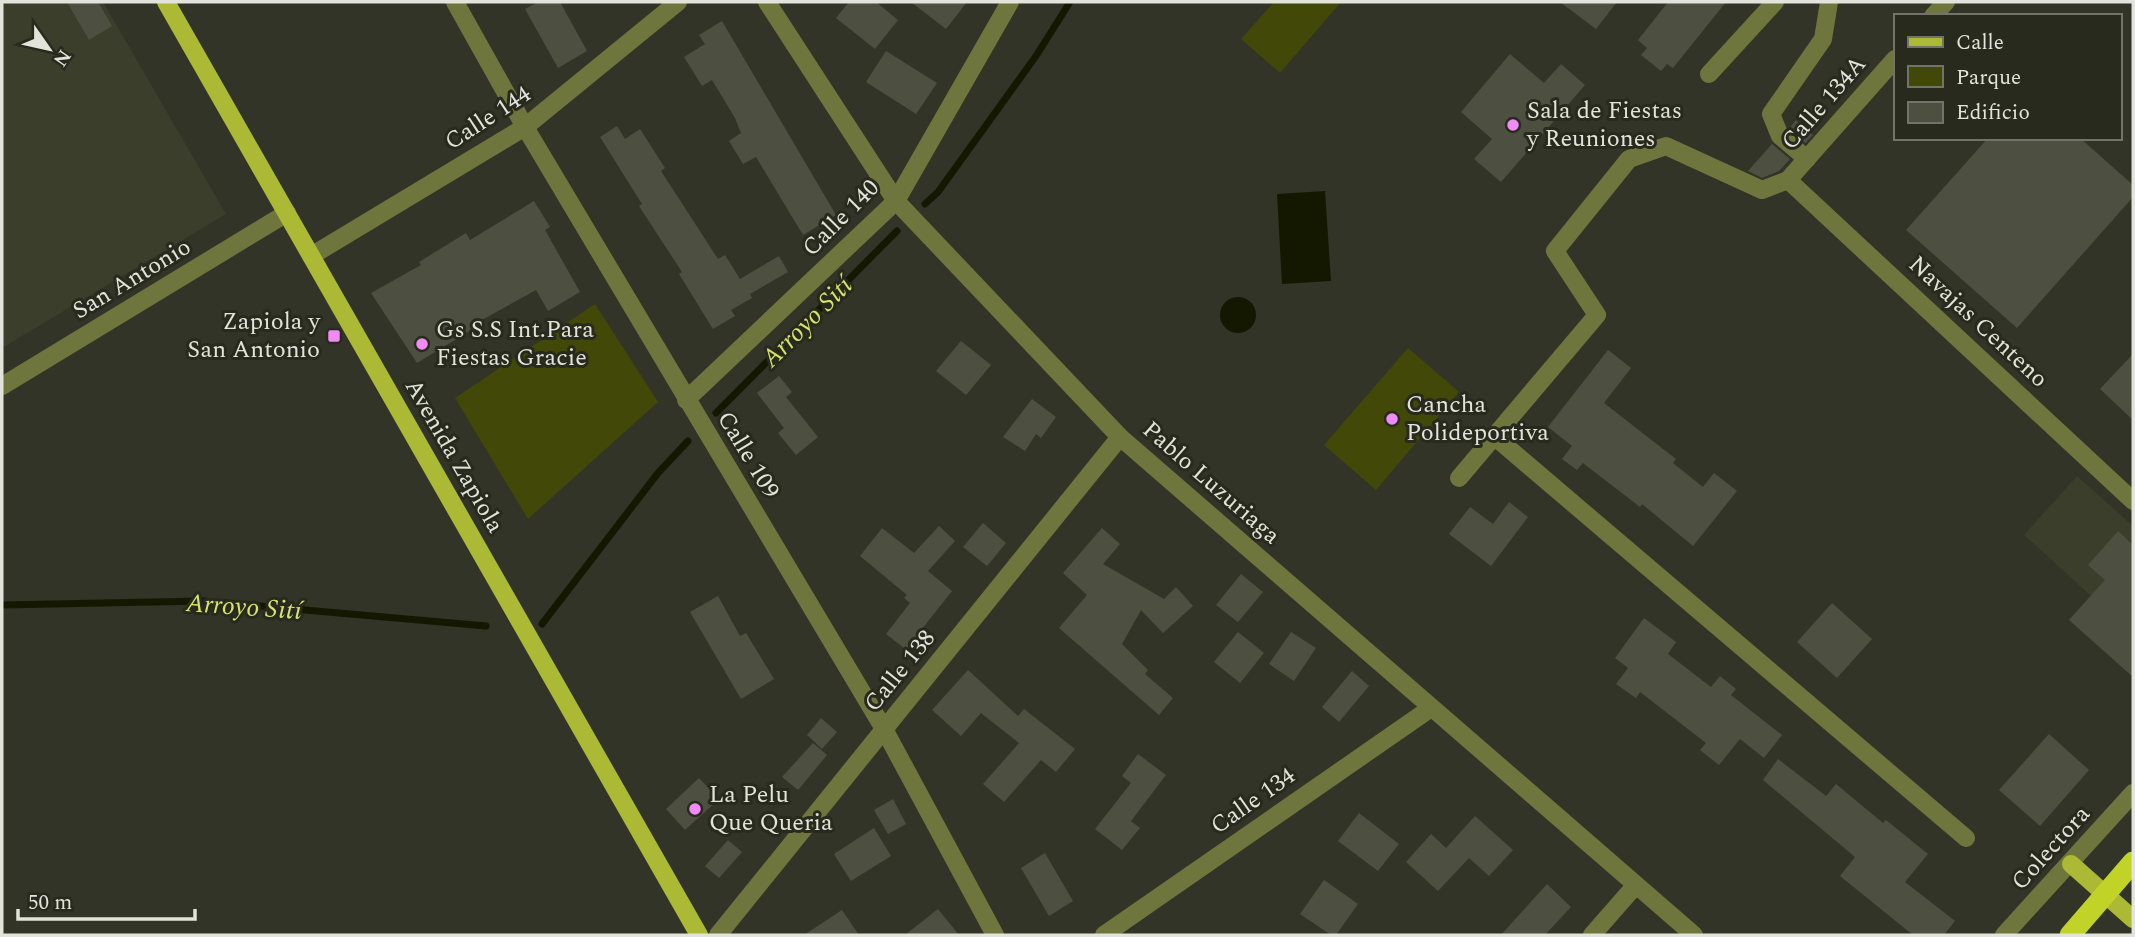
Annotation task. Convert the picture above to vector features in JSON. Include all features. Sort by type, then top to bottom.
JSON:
[{"type":"highway","points":[[2070,935],[2133,862]]},
{"type":"main road","name":"Avenida Zapiola","points":[[166,2],[698,935]]},
{"type":"main road","points":[[2071,864],[2105,895],[2131,912]]},
{"type":"street","name":"Calle 109","points":[[455,2],[525,127],[686,400],[884,729],[995,935]]},
{"type":"street","name":"Calle 144","points":[[311,256],[525,127],[678,2]]},
{"type":"street","name":"Pablo Luzuriaga","points":[[767,2],[896,201],[1120,437],[1634,886],[1694,935]]},
{"type":"street","name":"Calle 140","points":[[686,400],[896,201],[1010,2]]},
{"type":"street","points":[[1709,74],[1775,2]]},
{"type":"street","points":[[1807,159],[1780,136],[1771,114],[1823,39],[1829,2]]},
{"type":"street","name":"Calle 134A","points":[[1788,180],[1894,60]]},
{"type":"street","points":[[1459,478],[1597,315],[1555,251],[1629,159],[1666,146],[1762,191],[1788,180]]},
{"type":"street","name":"Navajas Centeno","points":[[1788,180],[2133,501]]},
{"type":"street","name":"San Antonio","points":[[2,386],[287,213]]},
{"type":"street","name":"Calle 138","points":[[719,935],[1120,437]]},
{"type":"street","points":[[1495,437],[1966,838]]},
{"type":"street","name":"Calle 134","points":[[1104,935],[1431,708]]},
{"type":"street","name":"Colectora","points":[[2004,935],[2133,793]]},
{"type":"street","points":[[1592,935],[1634,886]]},
{"type":"shaded area","points":[[2,2],[103,2],[226,214],[2,348]]},
{"type":"shaded area","points":[[1325,191],[1331,281],[1282,284],[1277,194]]},
{"type":"shaded area","points":[[1238,297],[1251,302],[1256,315],[1251,328],[1238,333],[1225,328],[1220,315],[1225,302]]},
{"type":"shaded area","points":[[2077,476],[2133,526],[2133,634],[2024,535]]},
{"type":"green space","points":[[1274,2],[1341,2],[1280,73],[1241,39]]},
{"type":"green space","points":[[595,304],[658,402],[528,519],[455,398]]},
{"type":"green space","name":"Cancha Polideportiva","points":[[1408,348],[1459,392],[1376,490],[1324,445]]},
{"type":"building","points":[[67,2],[98,2],[112,26],[89,40]]},
{"type":"building","points":[[538,2],[560,2],[587,51],[558,68],[525,9]]},
{"type":"building","points":[[849,2],[876,2],[898,20],[875,49],[836,18]]},
{"type":"building","points":[[911,2],[967,2],[946,29]]},
{"type":"building","points":[[1560,2],[1617,2],[1596,29]]},
{"type":"building","points":[[1668,2],[1726,2],[1673,68],[1667,64],[1661,71],[1641,55],[1647,48],[1638,40]]},
{"type":"building","points":[[722,21],[836,215],[803,235],[756,157],[743,164],[729,141],[741,133],[712,80],[702,86],[684,57],[705,44],[699,35]]},
{"type":"building","points":[[886,51],[937,83],[916,114],[866,82]]},
{"type":"building","name":"Sala de Fiestas y Reuniones","points":[[1510,54],[1544,83],[1561,64],[1585,85],[1501,182],[1474,159],[1492,139],[1461,112]]},
{"type":"building","points":[[1796,120],[1813,135],[1805,143],[1789,129]]},
{"type":"building","points":[[617,126],[625,139],[640,129],[665,168],[661,171],[718,259],[725,255],[740,279],[779,256],[788,272],[750,294],[752,298],[731,310],[735,316],[713,329],[679,274],[682,272],[639,206],[642,204],[600,137]]},
{"type":"building","points":[[1986,140],[2082,140],[2133,185],[2133,197],[2017,328],[1906,230]]},
{"type":"building","points":[[1772,144],[1790,159],[1779,171],[1762,178],[1748,171]]},
{"type":"building","points":[[534,201],[550,227],[545,230],[580,292],[548,311],[536,290],[471,326],[473,329],[417,363],[371,293],[421,265],[419,262],[466,233],[470,240]]},
{"type":"building","points":[[961,341],[991,365],[966,395],[936,371]]},
{"type":"building","points":[[1608,350],[1631,368],[1604,403],[1676,459],[1673,463],[1703,487],[1714,473],[1737,491],[1693,546],[1642,504],[1640,507],[1583,463],[1577,470],[1562,459],[1572,446],[1548,427]]},
{"type":"building","points":[[2133,354],[2133,420],[2100,389]]},
{"type":"building","points":[[779,376],[792,392],[786,397],[818,437],[796,455],[778,433],[784,428],[757,393]]},
{"type":"building","points":[[1032,399],[1056,417],[1041,438],[1036,434],[1025,451],[1003,437]]},
{"type":"building","points":[[1509,502],[1528,517],[1491,566],[1449,534],[1470,507],[1493,524]]},
{"type":"building","points":[[983,523],[1006,543],[987,566],[963,547]]},
{"type":"building","points":[[939,526],[955,541],[928,571],[952,591],[918,634],[921,637],[909,652],[886,634],[910,603],[904,598],[907,595],[860,556],[882,528],[914,553]]},
{"type":"building","points":[[1102,528],[1120,544],[1103,564],[1164,599],[1176,587],[1193,606],[1163,633],[1141,610],[1122,644],[1148,670],[1145,674],[1173,698],[1159,715],[1059,628],[1087,595],[1063,573]]},
{"type":"building","points":[[2118,531],[2133,545],[2133,677],[2069,620],[2105,580],[2088,565]]},
{"type":"building","points":[[1241,574],[1263,592],[1238,622],[1216,605]]},
{"type":"building","points":[[718,596],[740,636],[746,633],[774,679],[741,699],[690,612]]},
{"type":"building","points":[[1832,603],[1872,639],[1837,678],[1797,642]]},
{"type":"building","points":[[1644,618],[1676,642],[1668,654],[1711,687],[1720,676],[1736,689],[1731,695],[1782,735],[1764,758],[1740,739],[1719,765],[1700,750],[1706,743],[1640,692],[1636,698],[1616,684],[1628,668],[1615,658]]},
{"type":"building","points":[[1238,632],[1264,653],[1240,683],[1214,662]]},
{"type":"building","points":[[1291,632],[1316,648],[1294,681],[1269,664]]},
{"type":"building","points":[[968,670],[1018,716],[1024,709],[1075,749],[1056,772],[1041,760],[1004,802],[983,784],[1019,743],[981,713],[961,736],[932,710]]},
{"type":"building","points":[[1352,671],[1369,686],[1339,722],[1322,707]]},
{"type":"building","points":[[821,718],[837,732],[822,749],[807,735]]},
{"type":"building","points":[[2049,734],[2089,770],[2040,826],[1999,790]]},
{"type":"building","points":[[813,743],[827,755],[798,790],[782,777]]},
{"type":"building","points":[[1138,754],[1166,775],[1131,821],[1140,828],[1122,850],[1095,829],[1131,783],[1122,776]]},
{"type":"building","points":[[1778,759],[1826,796],[1836,784],[1883,823],[1886,820],[1928,854],[1905,882],[1955,921],[1944,935],[1913,935],[1840,876],[1855,857],[1763,780]]},
{"type":"building","points":[[699,778],[719,799],[685,830],[666,809]]},
{"type":"building","points":[[893,799],[906,824],[888,834],[874,810]]},
{"type":"building","points":[[1359,813],[1399,844],[1378,871],[1338,841]]},
{"type":"building","points":[[1475,816],[1513,850],[1489,876],[1469,858],[1438,891],[1406,862],[1431,834],[1446,848]]},
{"type":"building","points":[[874,828],[891,856],[851,881],[834,854]]},
{"type":"building","points":[[728,840],[742,852],[719,878],[705,866]]},
{"type":"building","points":[[1045,853],[1073,901],[1049,916],[1021,868]]},
{"type":"building","points":[[1324,880],[1358,904],[1336,935],[1331,935],[1300,914]]},
{"type":"building","points":[[1547,884],[1571,907],[1545,935],[1501,935]]},
{"type":"building","points":[[938,909],[959,935],[905,935]]},
{"type":"building","points":[[842,910],[859,935],[804,935]]},
{"type":"waterway","name":"Arroyo Sití","points":[[925,204],[938,192],[1036,56],[1070,2]]},
{"type":"waterway","name":"Arroyo Sití","points":[[716,413],[897,231]]},
{"type":"waterway","name":"Arroyo Sití","points":[[542,624],[658,473],[688,441]]},
{"type":"waterway","name":"Arroyo Sití","points":[[2,605],[203,601],[486,626]]},
{"type":"place","name":"Sala de Fiestas y Reuniones","points":[[1513,125]]},
{"type":"place","name":"Zapiola y San Antonio","points":[[334,336]]},
{"type":"place","name":"Gs S.S Int.Para Fiestas Gracie","points":[[422,344]]},
{"type":"place","name":"Cancha Polideportiva","points":[[1392,419]]},
{"type":"place","name":"La Pelu Que Queria","points":[[695,809]]}]
